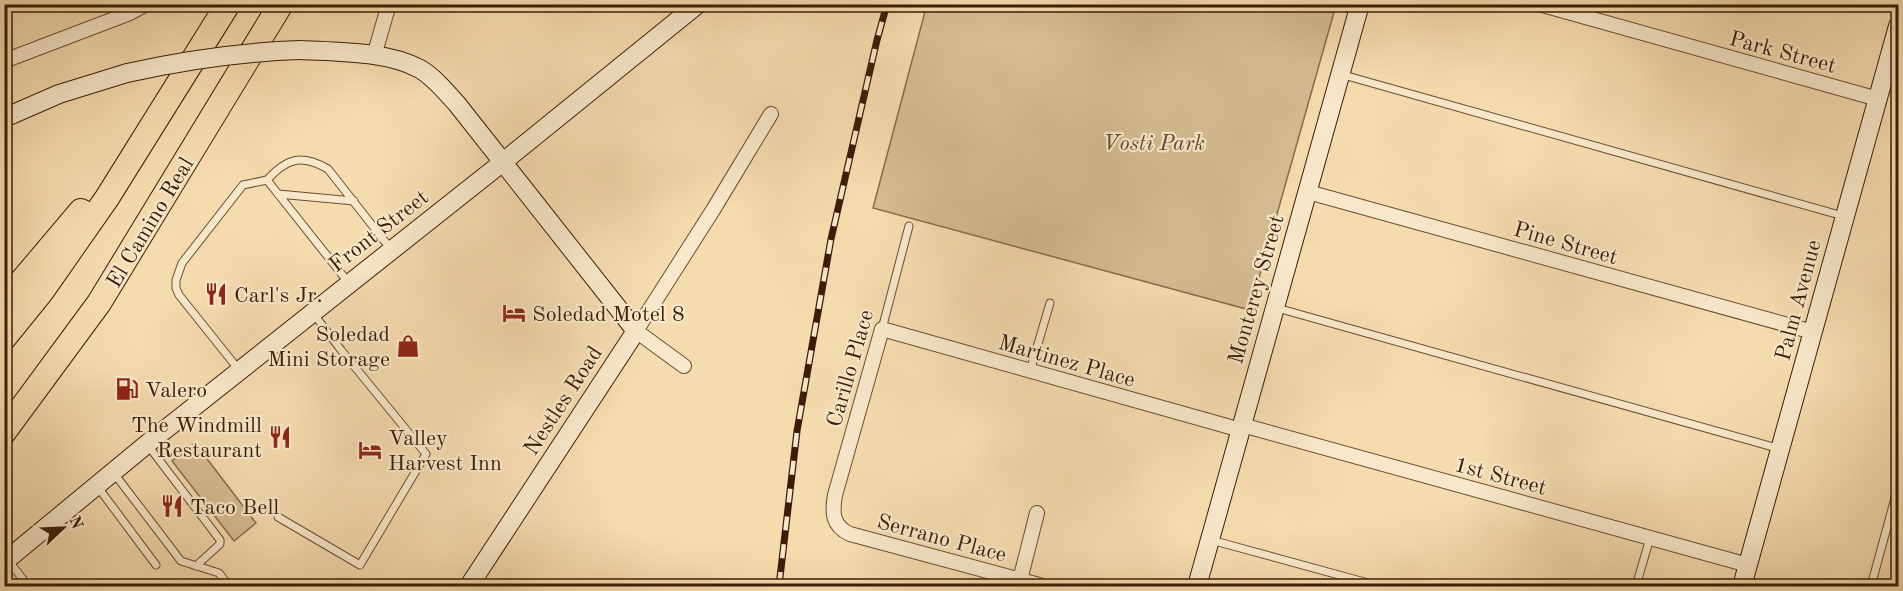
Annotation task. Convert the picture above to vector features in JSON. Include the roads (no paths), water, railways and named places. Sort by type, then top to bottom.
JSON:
[{"type":"highway","points":[[4,338],[42,291],[107,198],[228,4]]},
{"type":"highway","name":"El Camino Real","points":[[4,432],[99,303],[281,4]]},
{"type":"highway","points":[[4,302],[152,126]]},
{"type":"street","points":[[4,61],[130,13],[146,4]]},
{"type":"street","points":[[374,56],[389,4]]},
{"type":"street","name":"Front Street","points":[[6,561],[147,444],[698,4]]},
{"type":"street","name":"Monterey Street","points":[[1197,586],[1360,4]]},
{"type":"street","name":"Park Street","points":[[1539,4],[1878,99]]},
{"type":"street","name":"Palm Avenue","points":[[1742,586],[1899,26]]},
{"type":"street","points":[[4,118],[59,94],[127,73],[216,56],[261,52],[338,52],[405,62],[421,70],[435,81],[457,104],[636,331],[684,366]]},
{"type":"street","name":"Nestles Road","points":[[469,586],[636,331],[771,114]]},
{"type":"street","name":"Pine Street","points":[[1308,192],[1813,332]]},
{"type":"street","name":"Martinez Place","points":[[882,330],[1241,428]]},
{"type":"street","name":"Carillo Place","points":[[835,522],[833,507],[835,495],[882,330]]},
{"type":"street","name":"1st Street","points":[[1241,428],[1748,565]]},
{"type":"street","points":[[1020,580],[1037,513]]},
{"type":"street","name":"Serrano Place","points":[[835,522],[843,531],[850,534],[1043,586]]},
{"type":"lane","points":[[1340,74],[1845,216]]},
{"type":"lane","points":[[240,371],[179,295],[176,280],[182,263],[243,185],[267,180],[286,162],[306,160],[317,163],[328,169],[392,250]]},
{"type":"lane","points":[[267,180],[350,284]]},
{"type":"lane","points":[[278,194],[354,201]]},
{"type":"lane","name":"Carillo Place","points":[[882,330],[909,226]]},
{"type":"lane","points":[[1030,371],[1050,303]]},
{"type":"lane","points":[[1274,308],[1780,449]]},
{"type":"lane","points":[[278,517],[360,565],[426,454],[313,313]]},
{"type":"lane","points":[[147,444],[220,540],[220,544],[196,566]]},
{"type":"lane","points":[[113,472],[182,561],[219,573],[229,586]]},
{"type":"lane","points":[[97,486],[156,565]]},
{"type":"lane","points":[[1870,586],[1899,487]]},
{"type":"lane","points":[[1636,586],[1650,538]]},
{"type":"lane","points":[[1210,540],[1379,586]]},
{"type":"lane","points":[[6,561],[28,586]]},
{"type":"railway","points":[[779,586],[797,431],[831,239],[887,4]]},
{"type":"place","name":"Carl's Jr.","points":[[216,294]]},
{"type":"place","name":"Soledad Motel 8","points":[[514,313]]},
{"type":"place","name":"Soledad Mini Storage","points":[[408,346]]},
{"type":"place","name":"Valero","points":[[127,389]]},
{"type":"place","name":"The Windmill Restaurant","points":[[280,437]]},
{"type":"place","name":"Valley Harvest Inn","points":[[370,450]]},
{"type":"place","name":"Taco Bell","points":[[172,506]]},
{"type":"park label","name":"Vosti Park","points":[[1154,142]]}]
